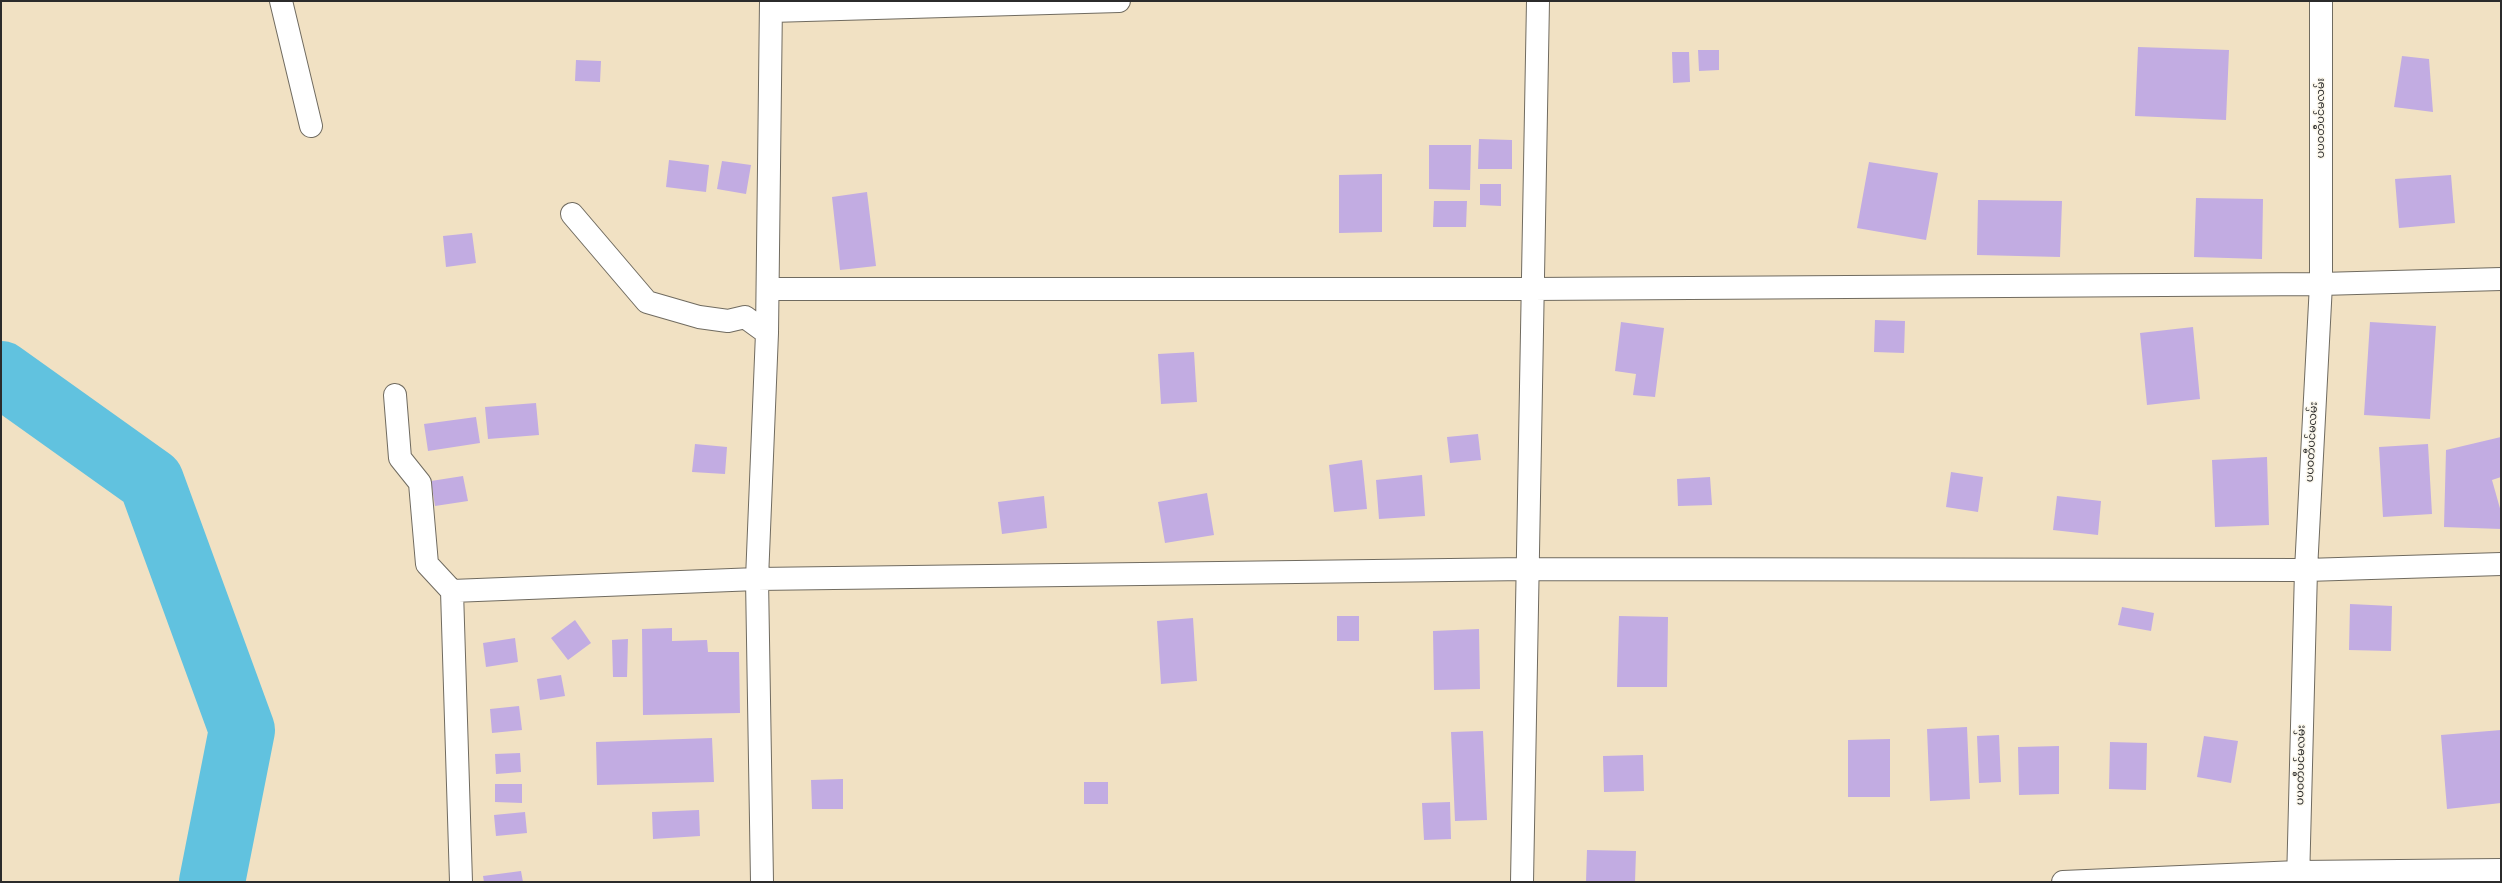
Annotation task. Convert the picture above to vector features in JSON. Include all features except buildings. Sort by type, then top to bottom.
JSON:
[{"type":"street","points":[[281,1],[311,126]]},
{"type":"street","points":[[762,882],[758,579],[768,289],[771,6],[1119,1]]},
{"type":"street","points":[[1522,882],[1538,1]]},
{"type":"street","name":"ပပဝတီပင်မလမ်း","points":[[2298,877],[2306,570],[2321,284],[2321,1]]},
{"type":"street","points":[[572,214],[647,302],[699,317],[728,322],[745,317],[767,333]]},
{"type":"street","points":[[768,289],[1532,289],[2321,284],[2501,279]]},
{"type":"street","points":[[395,395],[400,458],[420,483],[427,564],[452,591],[461,882]]},
{"type":"street","points":[[452,591],[758,579],[1527,569],[2306,570],[2501,564]]},
{"type":"street","points":[[2063,882],[2298,877],[2501,870]]},
{"type":"waterway","points":[[1,374],[151,481],[242,730],[212,882]]}]
